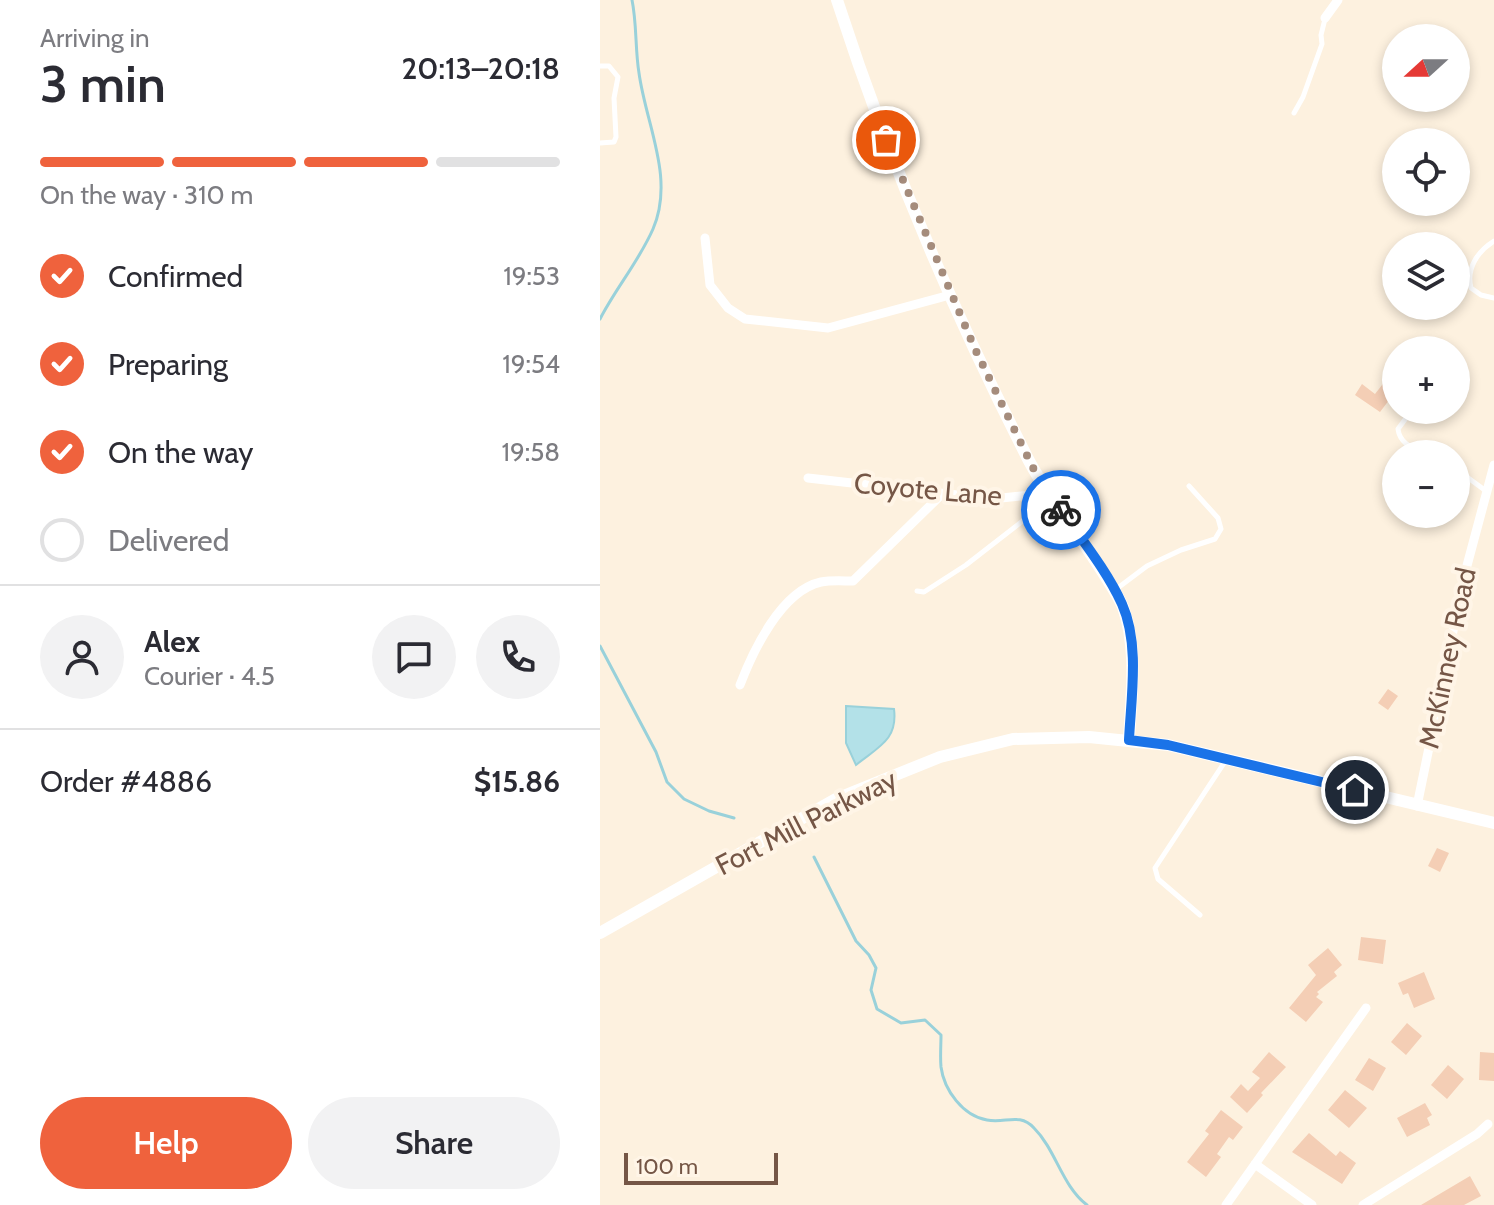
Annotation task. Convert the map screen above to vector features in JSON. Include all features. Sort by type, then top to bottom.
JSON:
[{"type":"main road","points":[[837,0],[897,168],[950,295],[1013,429],[1050,496],[1123,606],[1129,631],[1132,672],[1129,740]]},
{"type":"main road","name":"Fort Mill Parkway","points":[[600,933],[836,799],[940,757],[1013,739],[1089,737],[1168,745],[1494,823]]},
{"type":"street","points":[[1325,18],[1338,0]]},
{"type":"street","points":[[705,238],[710,285],[728,308],[745,319],[828,328],[950,295]]},
{"type":"street","name":"McKinney Road","points":[[1417,806],[1443,669],[1494,465]]},
{"type":"street","name":"Coyote Lane","points":[[808,478],[992,499],[1050,496]]},
{"type":"street","points":[[740,685],[761,640],[791,599],[807,587],[821,582],[853,581],[942,494]]},
{"type":"street","points":[[1226,1205],[1366,1008]]},
{"type":"street","points":[[1363,1205],[1477,1134],[1488,1124]]},
{"type":"street","points":[[1255,1164],[1312,1205]]},
{"type":"lane","points":[[1294,113],[1322,44],[1325,18]]},
{"type":"lane","points":[[600,66],[614,70],[618,77],[614,98],[616,137],[614,142],[600,143]]},
{"type":"lane","points":[[1494,241],[1478,253],[1468,277],[1471,288],[1481,295],[1494,298]]},
{"type":"lane","points":[[1470,479],[1486,491]]},
{"type":"lane","points":[[1114,591],[1147,566],[1215,539],[1221,529],[1218,518],[1189,486]]},
{"type":"lane","points":[[917,591],[924,592],[966,565],[1050,496]]},
{"type":"lane","points":[[1200,915],[1158,879],[1155,868],[1226,759]]},
{"type":"water","points":[[846,706],[894,709],[890,736],[856,765],[846,743]]},
{"type":"building","points":[[1362,384],[1375,394],[1382,385],[1380,412],[1355,395]]},
{"type":"building","points":[[1388,689],[1398,696],[1388,710],[1378,703]]},
{"type":"building","points":[[1437,848],[1449,853],[1440,872],[1428,866]]},
{"type":"building","points":[[1361,937],[1386,940],[1383,964],[1358,960]]},
{"type":"building","points":[[1328,948],[1342,965],[1334,972],[1337,976],[1317,992],[1316,997],[1323,1002],[1306,1022],[1289,1008],[1316,975],[1308,965]]},
{"type":"building","points":[[1424,972],[1435,999],[1414,1008],[1408,993],[1403,995],[1398,983]]},
{"type":"building","points":[[1407,1023],[1422,1036],[1406,1055],[1391,1042]]},
{"type":"building","points":[[1269,1052],[1286,1067],[1247,1113],[1230,1097],[1241,1084],[1248,1091],[1260,1078],[1252,1072]]},
{"type":"building","points":[[1480,1052],[1494,1053],[1494,1081],[1479,1080]]},
{"type":"building","points":[[1369,1058],[1386,1068],[1373,1091],[1355,1080]]},
{"type":"building","points":[[1448,1065],[1464,1079],[1447,1099],[1431,1085]]},
{"type":"building","points":[[1345,1090],[1367,1108],[1349,1128],[1328,1110]]},
{"type":"building","points":[[1425,1103],[1432,1115],[1427,1118],[1430,1125],[1407,1137],[1397,1118]]},
{"type":"building","points":[[1221,1110],[1243,1127],[1233,1140],[1229,1137],[1217,1154],[1221,1157],[1206,1177],[1187,1162],[1209,1134],[1205,1131]]},
{"type":"building","points":[[1309,1133],[1336,1156],[1340,1151],[1356,1163],[1342,1184],[1292,1152]]},
{"type":"building","points":[[1470,1176],[1481,1196],[1464,1205],[1421,1205]]},
{"type":"waterway","points":[[600,319],[641,252],[659,210],[660,171],[639,73],[632,0]]},
{"type":"waterway","points":[[600,646],[656,752],[667,782],[684,799],[734,818]]},
{"type":"waterway","points":[[814,857],[856,941],[876,968],[871,990],[877,1009],[901,1023],[925,1020],[941,1035],[943,1076],[956,1101],[978,1118],[994,1121],[1017,1119],[1028,1123],[1042,1137],[1071,1188],[1087,1205]]},
{"type":"way so far","points":[[886,140],[975,349],[1038,478],[1061,510]]},
{"type":"route","points":[[1061,510],[1123,606],[1129,631],[1132,672],[1129,740],[1168,745],[1355,790]]}]
